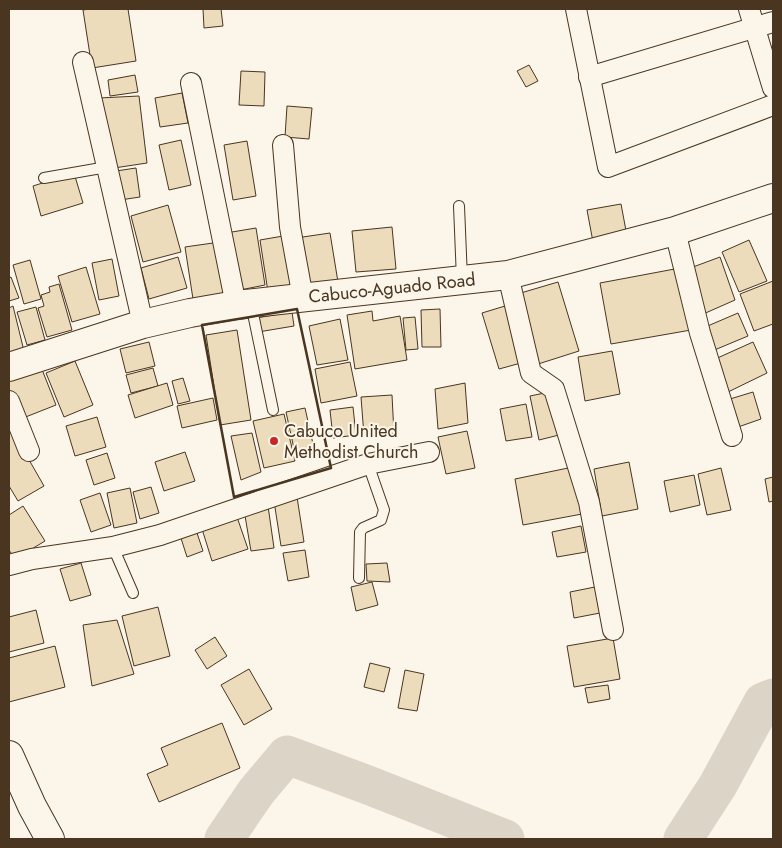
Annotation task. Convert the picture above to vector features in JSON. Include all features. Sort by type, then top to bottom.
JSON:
[{"type":"street","points":[[576,9],[608,167],[773,106]]},
{"type":"street","points":[[749,9],[764,25],[773,88]]},
{"type":"street","points":[[589,77],[764,25]]},
{"type":"street","points":[[83,62],[143,324]]},
{"type":"street","points":[[191,84],[244,304]]},
{"type":"street","points":[[283,145],[290,227],[303,298]]},
{"type":"street","name":"Cabuco-Aguado Road","points":[[9,367],[143,324],[244,304],[508,275],[675,231],[773,198]]},
{"type":"street","points":[[675,231],[700,333],[732,436]]},
{"type":"street","points":[[508,275],[531,373],[554,388],[589,502],[613,630]]},
{"type":"street","points":[[9,401],[29,451]]},
{"type":"street","points":[[9,566],[32,559],[113,547],[160,535],[368,464],[429,452]]},
{"type":"street","points":[[9,755],[50,839]]},
{"type":"lane","points":[[44,178],[107,167]]},
{"type":"lane","points":[[459,206],[462,280]]},
{"type":"lane","points":[[244,304],[273,410]]},
{"type":"lane","points":[[359,578],[360,532],[362,528],[381,520],[384,510],[368,464]]},
{"type":"lane","points":[[113,547],[133,593]]},
{"type":"building","points":[[128,9],[136,61],[92,68],[83,10]]},
{"type":"building","points":[[203,9],[221,9],[223,26],[204,28]]},
{"type":"building","points":[[529,65],[538,81],[526,87],[517,71]]},
{"type":"building","points":[[241,71],[265,72],[264,106],[239,105]]},
{"type":"building","points":[[135,75],[138,92],[110,96],[108,80]]},
{"type":"building","points":[[182,93],[188,123],[160,127],[155,98]]},
{"type":"building","points":[[139,96],[147,163],[114,168],[99,98]]},
{"type":"building","points":[[287,106],[312,108],[309,139],[285,137]]},
{"type":"building","points":[[181,140],[191,185],[169,190],[159,145]]},
{"type":"building","points":[[247,141],[256,196],[233,200],[224,145]]},
{"type":"building","points":[[136,168],[140,197],[120,200],[116,171]]},
{"type":"building","points":[[74,173],[83,203],[41,216],[33,186]]},
{"type":"building","points":[[621,204],[627,236],[593,242],[587,210]]},
{"type":"building","points":[[168,205],[181,252],[143,262],[131,216]]},
{"type":"building","points":[[392,227],[396,269],[356,272],[352,231]]},
{"type":"building","points":[[256,228],[265,285],[235,291],[226,233]]},
{"type":"building","points":[[330,233],[338,282],[303,288],[296,238]]},
{"type":"building","points":[[289,235],[297,287],[268,292],[260,240]]},
{"type":"building","points":[[749,240],[767,281],[739,292],[722,252]]},
{"type":"building","points":[[220,242],[228,294],[193,299],[185,247]]},
{"type":"building","points":[[178,257],[187,288],[149,299],[141,268]]},
{"type":"building","points":[[720,257],[735,300],[701,315],[693,267]]},
{"type":"building","points":[[112,259],[119,296],[99,300],[92,263]]},
{"type":"building","points":[[30,260],[41,299],[24,304],[13,265]]},
{"type":"building","points":[[86,267],[100,314],[72,322],[58,276]]},
{"type":"building","points":[[680,268],[691,330],[611,344],[600,283]]},
{"type":"building","points":[[11,277],[19,298],[9,301],[9,278]]},
{"type":"building","points":[[773,281],[773,324],[754,331],[740,294]]},
{"type":"building","points":[[558,282],[579,351],[535,365],[514,295]]},
{"type":"building","points":[[59,284],[72,330],[47,337],[38,308],[44,306],[41,295],[50,292],[49,287]]},
{"type":"building","points":[[13,306],[24,351],[9,355],[9,308]]},
{"type":"building","points":[[505,306],[521,363],[499,369],[482,313]]},
{"type":"building","points":[[36,307],[45,340],[27,345],[17,312]]},
{"type":"building","points":[[440,309],[441,347],[422,347],[421,310]]},
{"type":"building","points":[[372,311],[373,321],[400,316],[407,360],[355,369],[347,315]]},
{"type":"building","points":[[292,312],[294,326],[258,332],[256,318]]},
{"type":"building","points":[[738,313],[748,336],[712,351],[703,328]]},
{"type":"building","points":[[415,317],[418,349],[406,350],[403,318]]},
{"type":"building","points":[[340,319],[348,360],[317,365],[309,326]]},
{"type":"building","points":[[237,330],[251,420],[220,425],[206,335]]},
{"type":"building","points":[[149,342],[155,366],[126,373],[120,349]]},
{"type":"building","points":[[753,342],[767,373],[728,392],[713,360]]},
{"type":"building","points":[[612,351],[620,394],[585,401],[578,357]]},
{"type":"building","points":[[75,361],[93,405],[64,417],[46,373]]},
{"type":"building","points":[[350,362],[357,396],[321,403],[315,369]]},
{"type":"building","points":[[41,367],[56,405],[18,420],[9,396],[9,379]]},
{"type":"building","points":[[153,368],[158,386],[131,393],[126,375]]},
{"type":"building","points":[[183,378],[190,401],[178,404],[172,381]]},
{"type":"building","points":[[167,383],[173,405],[135,418],[128,395]]},
{"type":"building","points":[[465,383],[468,423],[438,429],[435,389]]},
{"type":"building","points":[[554,391],[563,434],[539,440],[530,396]]},
{"type":"building","points":[[753,392],[761,419],[738,427],[730,399]]},
{"type":"building","points":[[392,395],[394,434],[364,436],[361,397]]},
{"type":"building","points":[[213,398],[217,420],[182,428],[177,406]]},
{"type":"building","points":[[526,404],[532,437],[506,441],[500,409]]},
{"type":"building","points":[[353,407],[356,435],[333,438],[330,410]]},
{"type":"building","points":[[305,408],[315,453],[296,458],[286,412]]},
{"type":"building","name":"Cabuco United Methodist Church","points":[[284,414],[295,461],[264,468],[253,421]]},
{"type":"building","points":[[97,417],[106,447],[75,456],[66,426]]},
{"type":"building","points":[[12,430],[44,486],[18,501],[9,486],[9,432]]},
{"type":"building","points":[[467,431],[475,468],[446,474],[438,437]]},
{"type":"building","points":[[252,433],[261,472],[241,480],[231,436]]},
{"type":"building","points":[[185,452],[195,481],[164,491],[155,462]]},
{"type":"building","points":[[107,453],[115,478],[94,485],[86,460]]},
{"type":"building","points":[[629,462],[638,509],[602,516],[594,469]]},
{"type":"building","points":[[573,467],[582,514],[523,525],[515,479]]},
{"type":"building","points":[[721,468],[731,510],[707,515],[698,474]]},
{"type":"building","points":[[694,475],[700,505],[670,512],[664,481]]},
{"type":"building","points":[[773,477],[773,501],[769,502],[765,479]]},
{"type":"building","points":[[151,487],[159,513],[140,519],[133,492]]},
{"type":"building","points":[[130,488],[137,523],[114,528],[107,493]]},
{"type":"building","points":[[100,493],[111,525],[91,532],[80,500]]},
{"type":"building","points":[[297,497],[304,542],[281,546],[274,501]]},
{"type":"building","points":[[23,506],[45,541],[15,559],[9,550],[9,515]]},
{"type":"building","points":[[268,506],[274,548],[251,551],[244,510]]},
{"type":"building","points":[[237,517],[248,549],[212,561],[202,529]]},
{"type":"building","points":[[581,526],[586,552],[557,557],[552,532]]},
{"type":"building","points":[[195,527],[203,551],[187,557],[179,532]]},
{"type":"building","points":[[305,550],[309,577],[288,581],[283,553]]},
{"type":"building","points":[[81,563],[91,595],[70,601],[60,569]]},
{"type":"building","points":[[387,563],[390,582],[367,581],[366,564]]},
{"type":"building","points":[[372,582],[378,605],[356,611],[351,587]]},
{"type":"building","points":[[595,587],[600,613],[574,618],[570,592]]},
{"type":"building","points":[[158,607],[170,656],[134,666],[122,616]]},
{"type":"building","points":[[36,610],[44,643],[9,652],[9,617]]},
{"type":"building","points":[[117,620],[134,674],[92,686],[83,625]]},
{"type":"building","points":[[215,637],[227,656],[207,669],[195,650]]},
{"type":"building","points":[[613,638],[620,679],[574,687],[567,646]]},
{"type":"building","points":[[55,646],[65,687],[9,702],[9,658]]},
{"type":"building","points":[[370,663],[390,668],[384,692],[364,687]]},
{"type":"building","points":[[249,669],[272,709],[244,725],[221,685]]},
{"type":"building","points":[[405,670],[424,674],[417,711],[398,708]]},
{"type":"building","points":[[608,685],[610,699],[588,703],[585,688]]},
{"type":"building","points":[[222,723],[240,768],[159,802],[147,774],[168,765],[161,748]]},
{"type":"waterway","points":[[683,839],[718,785],[763,702],[773,698]]},
{"type":"waterway","points":[[224,839],[256,792],[287,755],[505,839]]},
{"type":"wall","points":[[297,309],[331,468],[234,497],[202,325],[297,309]]},
{"type":"place","name":"Cabuco United Methodist Church","points":[[274,441]]}]
